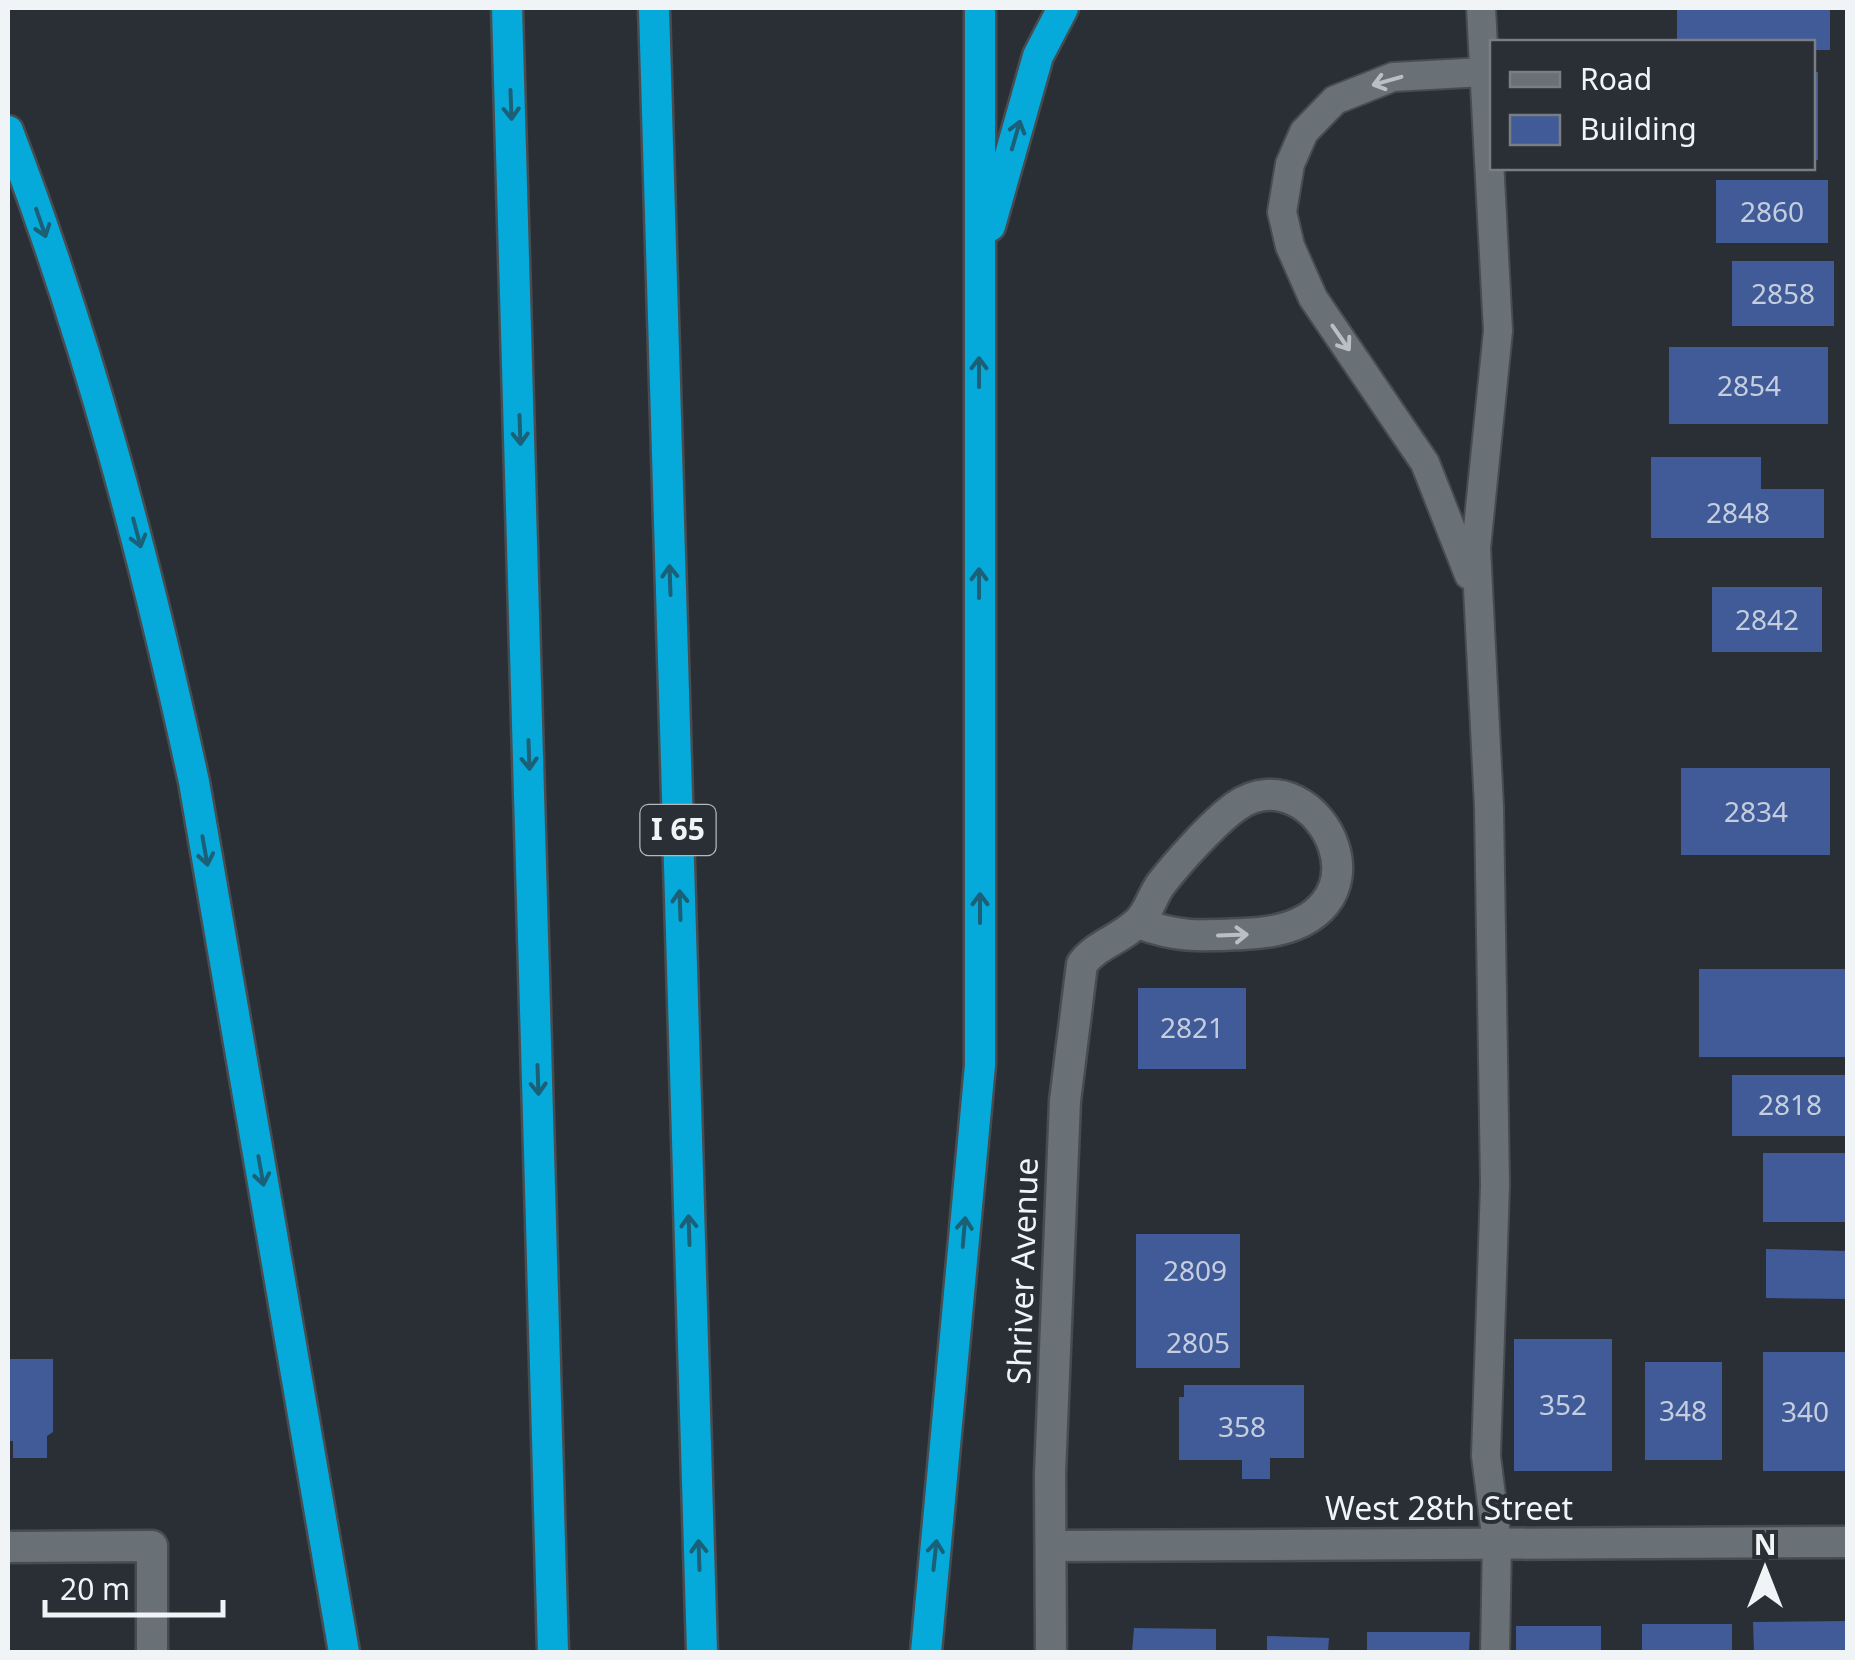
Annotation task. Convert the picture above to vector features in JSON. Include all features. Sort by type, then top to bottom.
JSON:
[{"type":"highway","points":[[507,8],[554,1652]]},
{"type":"highway","name":"I 65","points":[[654,8],[702,1652]]},
{"type":"highway","points":[[926,1652],[980,1065],[980,8]]},
{"type":"highway","points":[[979,262],[1038,56],[1063,8]]},
{"type":"highway","points":[[8,131],[80,336],[163,639],[194,782],[344,1652]]},
{"type":"street","name":"Shriver Avenue","points":[[1052,1652],[1051,1546],[1065,1101],[1080,973],[1094,949],[1138,922],[1160,885],[1236,805],[1265,796],[1287,798],[1311,809],[1328,827],[1336,858],[1334,890],[1319,914],[1298,926],[1266,934],[1175,936],[1138,922]]},
{"type":"street","name":"West 28th Street","points":[[1051,1546],[1848,1542]]},
{"type":"street","points":[[8,1547],[152,1546],[152,1652]]},
{"type":"lane","points":[[1481,8],[1498,331],[1476,548],[1489,807],[1495,1185],[1486,1456],[1497,1544],[1495,1652]]},
{"type":"lane","points":[[1479,604],[1424,462],[1314,298],[1290,246],[1282,212],[1290,164],[1304,132],[1335,100],[1393,77],[1484,72]]},
{"type":"building","points":[[1677,8],[1830,8],[1830,50],[1815,50],[1815,40],[1677,40]]},
{"type":"building","points":[[1815,72],[1818,72],[1815,160]]},
{"type":"building","points":[[1716,180],[1828,180],[1828,243],[1716,243]]},
{"type":"building","points":[[1732,261],[1834,261],[1834,326],[1732,326]]},
{"type":"building","points":[[1669,347],[1828,347],[1828,424],[1669,424]]},
{"type":"building","points":[[1651,457],[1761,457],[1761,489],[1824,489],[1824,538],[1651,538]]},
{"type":"building","points":[[1712,587],[1822,587],[1822,652],[1712,652]]},
{"type":"building","points":[[1681,768],[1830,768],[1830,855],[1681,855]]},
{"type":"building","points":[[1699,969],[1848,969],[1848,1057],[1699,1057]]},
{"type":"building","points":[[1138,988],[1246,988],[1246,1069],[1138,1069]]},
{"type":"building","points":[[1732,1075],[1848,1075],[1848,1136],[1732,1136]]},
{"type":"building","points":[[1763,1153],[1848,1153],[1848,1222],[1763,1222]]},
{"type":"building","points":[[1136,1234],[1240,1234],[1240,1368],[1136,1368]]},
{"type":"building","points":[[1766,1249],[1848,1251],[1848,1299],[1766,1298]]},
{"type":"building","points":[[1514,1339],[1612,1339],[1612,1471],[1514,1471]]},
{"type":"building","points":[[1763,1352],[1848,1352],[1848,1471],[1763,1471]]},
{"type":"building","points":[[8,1359],[53,1359],[53,1432],[47,1436],[47,1458],[13,1458],[13,1441],[8,1441]]},
{"type":"building","points":[[1645,1362],[1722,1362],[1722,1460],[1645,1460]]},
{"type":"building","points":[[1184,1385],[1304,1385],[1304,1458],[1270,1458],[1270,1479],[1242,1479],[1242,1460],[1179,1460],[1179,1397],[1184,1397]]},
{"type":"building","points":[[1848,1621],[1848,1652],[1754,1652],[1753,1622]]},
{"type":"building","points":[[1642,1624],[1732,1624],[1732,1652],[1642,1652]]},
{"type":"building","points":[[1516,1626],[1601,1626],[1601,1652],[1516,1652]]},
{"type":"building","points":[[1134,1628],[1216,1629],[1216,1652],[1132,1652]]},
{"type":"building","points":[[1367,1632],[1470,1632],[1469,1652],[1367,1652]]},
{"type":"building","points":[[1267,1636],[1329,1638],[1328,1652],[1267,1652]]}]
